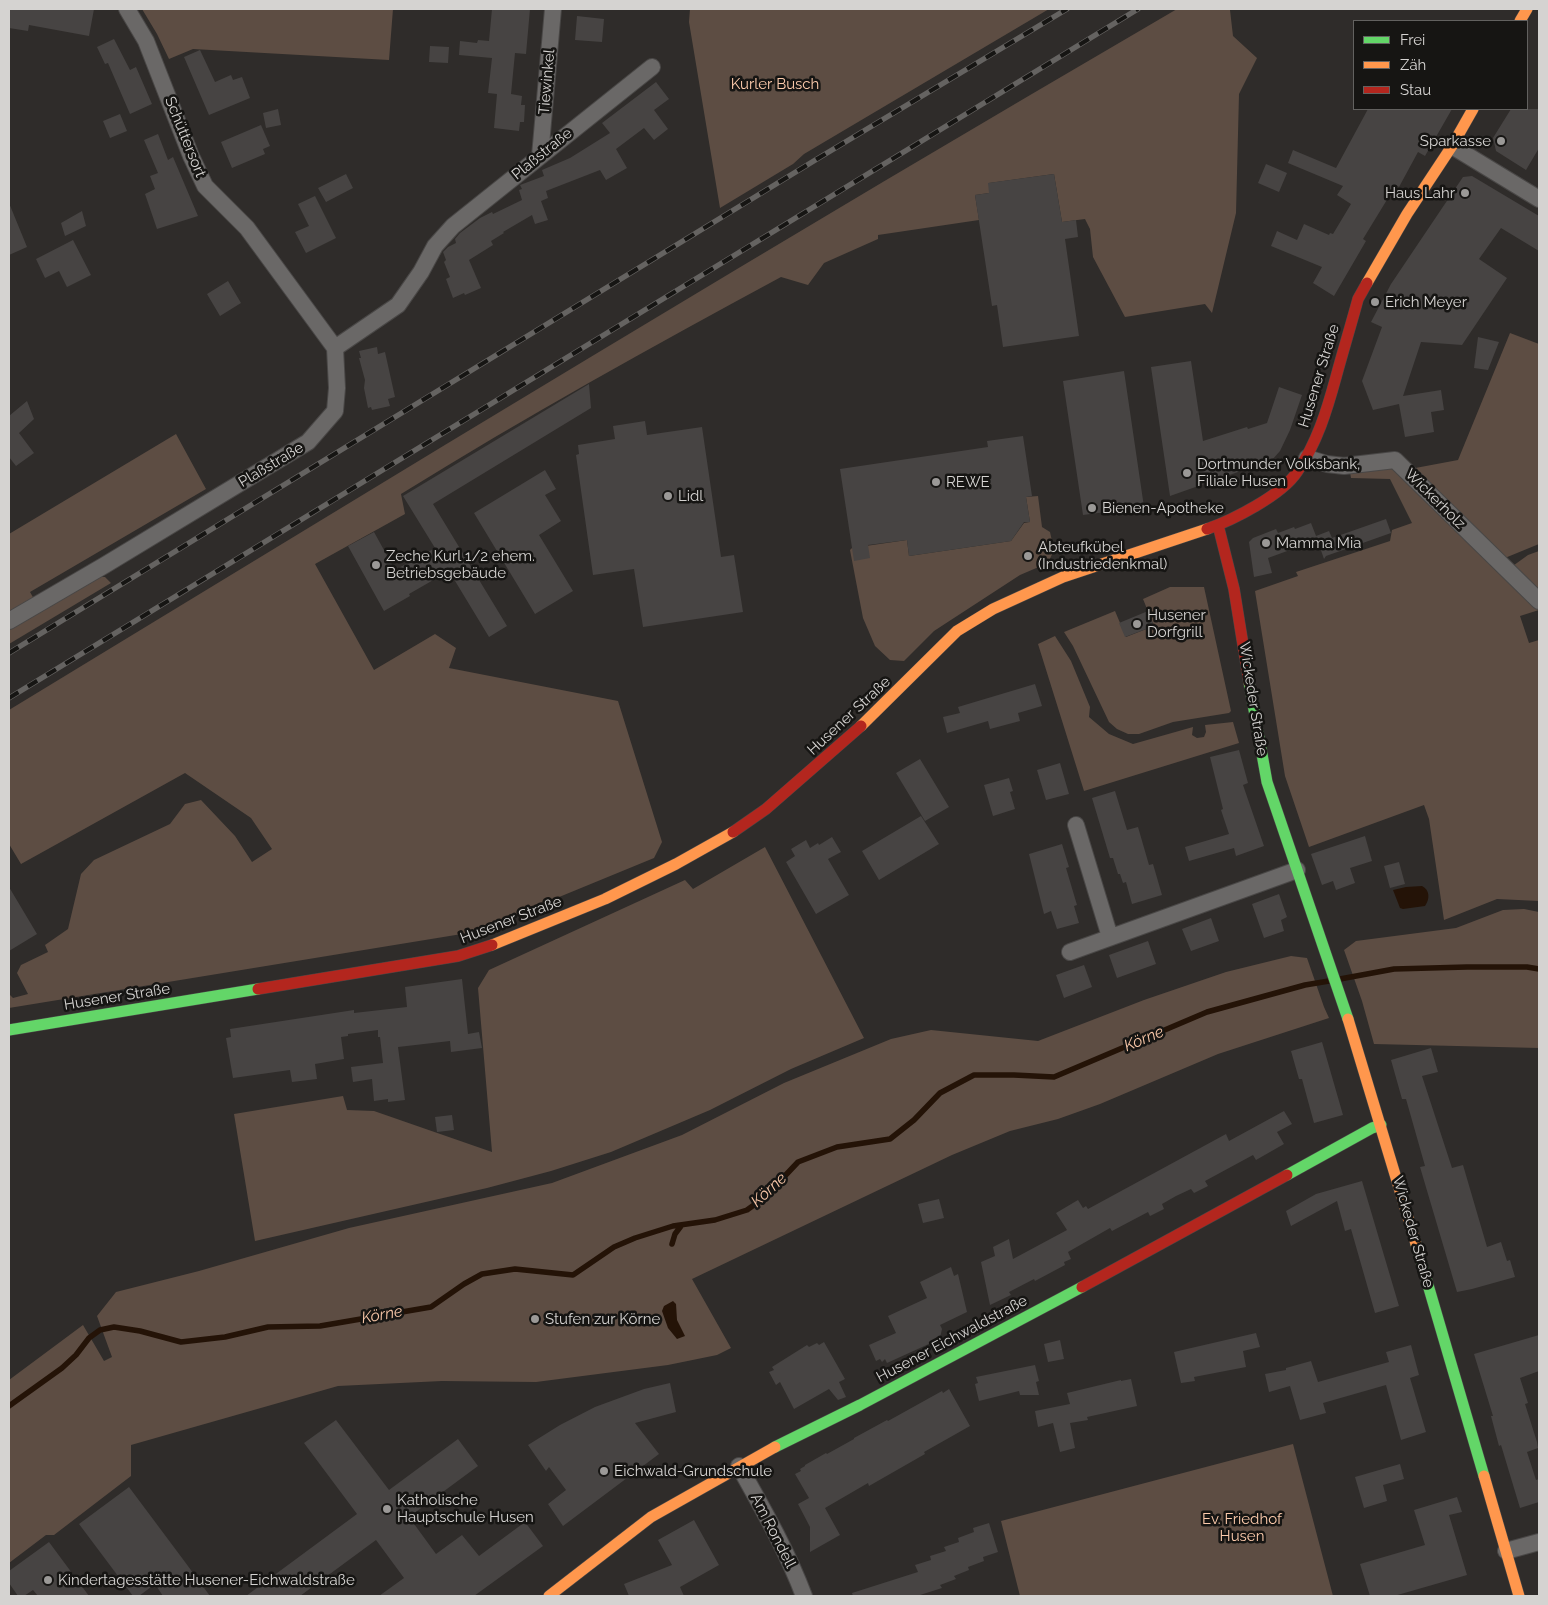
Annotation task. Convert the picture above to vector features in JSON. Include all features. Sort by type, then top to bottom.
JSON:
[{"type":"street","name":"Schüttersort","points":[[127,9],[146,41],[191,156],[205,186],[247,228],[335,348]]},
{"type":"street","name":"Tiewinkel","points":[[540,156],[553,9]]},
{"type":"street","points":[[1521,20],[1527,9]]},
{"type":"street","name":"Plaßstraße","points":[[9,620],[105,565],[308,442],[335,411],[337,388],[335,348],[398,305],[421,272],[435,246],[453,226],[652,67]]},
{"type":"street","name":"Husener Straße","points":[[9,1030],[458,956],[492,946],[605,899],[728,836],[766,809],[858,730],[957,631],[993,609],[1063,577],[1218,525],[1256,505],[1284,486],[1297,474],[1307,458],[1323,422],[1358,299],[1407,214],[1452,146],[1472,110]]},
{"type":"street","points":[[1452,146],[1539,199]]},
{"type":"street","name":"Wickerholz","points":[[1307,458],[1327,464],[1344,466],[1396,460],[1539,601]]},
{"type":"street","name":"Wickeder Straße","points":[[1218,525],[1229,562],[1242,629],[1259,750],[1267,782],[1343,1004],[1381,1125],[1519,1596]]},
{"type":"street","points":[[1076,825],[1110,937]]},
{"type":"street","points":[[1070,952],[1297,870]]},
{"type":"street","name":"Husener Eichwaldstraße","points":[[548,1596],[651,1517],[739,1466],[860,1405],[1055,1302],[1372,1128],[1381,1125]]},
{"type":"street","name":"Am Rondell","points":[[739,1466],[764,1509],[804,1596]]},
{"type":"street","points":[[1506,1551],[1539,1542]]},
{"type":"green space","points":[[142,9],[393,9],[389,60],[193,49],[169,59]]},
{"type":"green space","name":"Kurler Busch","points":[[690,9],[1049,9],[804,154],[793,164],[720,208],[689,22]]},
{"type":"green space","points":[[1177,9],[1231,9],[1233,36],[1257,58],[1239,94],[1236,213],[1212,313],[1205,304],[1125,317],[1093,257],[1090,229],[1085,219],[1062,222],[1054,174],[989,183],[989,193],[975,195],[979,220],[878,235],[878,239],[824,263],[808,285],[781,277],[590,382],[401,494],[405,514],[315,564],[374,670],[435,634],[456,648],[449,668],[618,701],[662,842],[654,858],[474,932],[9,1008],[9,994],[13,998],[28,994],[17,973],[21,965],[48,952],[45,945],[68,929],[81,874],[94,860],[170,824],[185,804],[201,800],[235,836],[252,862],[272,849],[251,818],[185,773],[21,864],[9,844],[9,710],[737,269]]},
{"type":"green space","points":[[1510,333],[1539,344],[1539,544],[1500,560],[1410,469],[1458,460]]},
{"type":"green space","points":[[176,434],[206,489],[30,592],[34,599],[9,613],[9,534]]},
{"type":"green space","points":[[1392,462],[1539,608],[1539,610],[1520,616],[1529,643],[1539,640],[1539,901],[1497,899],[1444,920],[1429,819],[1424,805],[1309,847],[1285,776],[1255,591],[1298,576],[1296,572],[1390,541],[1392,530],[1412,523],[1390,479],[1351,478],[1349,466]]},
{"type":"green space","points":[[1038,496],[1042,527],[1050,532],[1054,550],[1048,563],[1020,575],[934,631],[904,661],[890,660],[875,646],[863,618],[850,550],[852,548],[907,540],[909,556],[1011,541],[1024,523],[1030,522],[1026,497]]},
{"type":"green space","points":[[1539,551],[1539,596],[1510,568],[1528,555]]},
{"type":"green space","points":[[98,577],[105,577],[111,583],[9,644],[9,627]]},
{"type":"green space","points":[[1170,587],[1204,587],[1231,711],[1229,713],[1173,722],[1139,734],[1128,734],[1117,729],[1109,722],[1073,646],[1064,632],[1115,611],[1126,637],[1154,626],[1143,599]]},
{"type":"green space","points":[[1055,636],[1071,661],[1090,707],[1089,717],[1109,734],[1133,744],[1193,727],[1192,735],[1197,738],[1204,737],[1206,732],[1205,725],[1233,722],[1239,743],[1084,791],[1038,644]]},
{"type":"green space","points":[[765,847],[864,1038],[791,1069],[710,1110],[611,1152],[551,1171],[487,1188],[255,1241],[234,1114],[343,1096],[347,1110],[374,1111],[492,1152],[478,988],[489,970],[685,880],[693,889]]},
{"type":"green space","points":[[1524,909],[1539,912],[1539,1048],[1374,1044],[1362,1001],[1344,950],[1356,941],[1456,928],[1503,910]]},
{"type":"green space","points":[[1291,956],[1307,958],[1329,1018],[1218,1054],[1100,1104],[1058,1119],[1010,1131],[952,1155],[692,1279],[731,1348],[717,1355],[668,1365],[536,1382],[442,1381],[338,1386],[131,1445],[131,1476],[54,1535],[46,1535],[9,1563],[9,1380],[83,1325],[104,1361],[112,1357],[97,1316],[116,1292],[199,1271],[349,1228],[552,1183],[682,1135],[784,1083],[891,1039],[931,1030],[1038,1041],[1144,1000],[1226,972]]},
{"type":"green space","name":"Ev. Friedhof Husen","points":[[1293,1444],[1333,1596],[1020,1596],[1001,1521]]},
{"type":"shaded area","points":[[1422,886],[1427,890],[1428,895],[1425,906],[1400,908],[1393,890]]},
{"type":"shaded area","points":[[673,1301],[676,1304],[677,1320],[685,1336],[677,1339],[668,1328],[662,1311],[664,1306]]},
{"type":"building","points":[[9,9],[94,9],[89,36],[29,25],[28,31],[9,28]]},
{"type":"building","points":[[492,9],[530,9],[526,54],[515,53],[511,94],[522,96],[521,105],[525,105],[524,122],[520,122],[519,131],[494,128],[497,94],[488,93],[492,58],[459,55],[460,41],[477,43],[478,40],[489,41]]},
{"type":"building","points":[[577,16],[604,19],[602,42],[575,40]]},
{"type":"building","points":[[114,39],[130,70],[136,67],[152,104],[130,114],[108,63],[105,64],[97,47]]},
{"type":"building","points":[[430,46],[449,47],[448,63],[429,62]]},
{"type":"building","points":[[200,50],[215,82],[231,75],[233,80],[242,77],[250,98],[209,115],[184,57]]},
{"type":"building","points":[[656,82],[669,99],[654,110],[668,129],[654,140],[644,128],[616,149],[627,168],[606,180],[600,170],[546,191],[548,198],[541,201],[548,220],[535,224],[532,215],[491,241],[493,245],[469,260],[481,288],[453,298],[446,279],[450,277],[444,262],[446,260],[443,252],[456,243],[455,239],[460,233],[480,218],[522,200],[519,190],[522,189],[520,185],[544,176],[542,170],[570,158],[610,133],[602,123]]},
{"type":"building","points":[[278,109],[281,125],[266,128],[263,113]]},
{"type":"building","points":[[1539,109],[1539,148],[1526,170],[1496,151],[1493,138],[1510,110]]},
{"type":"building","points":[[1367,110],[1451,110],[1425,156],[1418,152],[1399,187],[1396,185],[1363,239],[1366,241],[1334,296],[1313,283],[1322,267],[1271,246],[1277,231],[1297,240],[1304,224],[1329,235],[1330,233],[1333,234],[1351,204],[1337,195],[1343,186],[1288,163],[1293,150],[1336,168]]},
{"type":"building","points":[[120,114],[127,131],[110,138],[103,121]]},
{"type":"building","points":[[261,125],[270,146],[263,149],[265,154],[232,168],[221,142]]},
{"type":"building","points":[[158,134],[168,160],[173,157],[198,216],[157,229],[145,194],[155,189],[150,176],[158,173],[144,140]]},
{"type":"building","points":[[1266,164],[1287,173],[1279,192],[1258,183]]},
{"type":"building","points":[[346,174],[353,188],[326,202],[318,188]]},
{"type":"building","points":[[1054,174],[1062,222],[1076,220],[1078,237],[1065,239],[1079,336],[1003,347],[997,305],[992,306],[975,195],[989,193],[988,183]]},
{"type":"building","points":[[1472,176],[1539,216],[1539,251],[1501,228],[1479,259],[1507,278],[1462,345],[1421,342],[1403,396],[1441,390],[1444,410],[1431,412],[1434,432],[1405,437],[1399,404],[1373,410],[1362,381],[1382,327],[1371,322],[1391,284],[1463,177]]},
{"type":"building","points":[[315,196],[336,238],[306,253],[295,232],[309,226],[298,204]]},
{"type":"building","points":[[9,203],[27,247],[9,255]]},
{"type":"building","points":[[82,211],[86,226],[65,236],[61,223]]},
{"type":"building","points":[[73,240],[91,275],[67,287],[59,271],[45,278],[36,259]]},
{"type":"building","points":[[228,281],[241,303],[220,316],[207,294]]},
{"type":"building","points":[[1478,337],[1499,342],[1488,370],[1474,368]]},
{"type":"building","points":[[377,347],[378,354],[385,352],[395,397],[388,399],[390,406],[372,410],[371,407],[368,408],[359,351]]},
{"type":"building","points":[[1191,361],[1203,441],[1247,427],[1248,429],[1267,423],[1279,387],[1302,395],[1290,430],[1280,451],[1272,460],[1170,496],[1151,367]]},
{"type":"building","points":[[1124,371],[1144,507],[1083,515],[1063,381]]},
{"type":"building","points":[[589,384],[591,408],[433,504],[507,626],[489,637],[449,571],[384,611],[348,546],[374,532],[395,570],[435,548],[403,496]]},
{"type":"building","points":[[27,401],[34,419],[19,433],[34,453],[16,466],[9,457],[9,416]]},
{"type":"building","name":"Lidl","points":[[645,421],[647,435],[702,427],[721,557],[734,555],[743,612],[643,627],[634,569],[593,575],[576,455],[579,454],[578,445],[615,439],[613,426]]},
{"type":"building","name":"REWE","points":[[1023,436],[1032,496],[1026,497],[1030,522],[1024,522],[1011,541],[909,556],[907,540],[868,545],[870,558],[854,561],[840,469],[988,447],[987,441]]},
{"type":"building","points":[[545,470],[556,489],[545,495],[561,521],[539,535],[573,591],[535,614],[474,513]]},
{"type":"building","points":[[1386,519],[1391,533],[1326,556],[1324,559],[1316,536],[1329,531],[1332,538]]},
{"type":"building","points":[[1311,523],[1318,541],[1268,558],[1272,573],[1254,577],[1249,542],[1253,538],[1276,529],[1278,533]]},
{"type":"building","name":"Husener Dorfgrill","points":[[1148,611],[1154,626],[1125,637],[1119,623]]},
{"type":"building","points":[[1035,684],[1042,706],[1018,713],[1020,721],[990,729],[988,721],[947,733],[943,717],[960,713],[958,707]]},
{"type":"building","points":[[1239,750],[1248,783],[1243,785],[1264,846],[1236,856],[1234,848],[1189,861],[1185,847],[1229,834],[1221,810],[1223,809],[1210,757]]},
{"type":"building","points":[[920,759],[949,807],[925,821],[896,773]]},
{"type":"building","points":[[1060,763],[1069,794],[1046,800],[1037,770]]},
{"type":"building","points":[[1009,778],[1013,791],[1010,792],[1015,809],[993,816],[984,785]]},
{"type":"building","points":[[1115,791],[1127,830],[1138,827],[1149,865],[1153,864],[1162,895],[1132,904],[1126,882],[1123,883],[1113,858],[1110,858],[1092,798]]},
{"type":"building","points":[[921,816],[939,844],[879,880],[862,851]]},
{"type":"building","points":[[1365,836],[1372,861],[1350,868],[1355,883],[1336,890],[1333,881],[1322,885],[1311,854]]},
{"type":"building","points":[[832,837],[841,852],[828,859],[849,895],[816,914],[786,862],[795,856],[791,849],[806,840],[810,848]]},
{"type":"building","points":[[1062,844],[1069,867],[1066,868],[1077,905],[1074,906],[1079,923],[1057,929],[1051,911],[1044,914],[1029,854]]},
{"type":"building","points":[[1399,862],[1405,884],[1390,888],[1384,866]]},
{"type":"building","points":[[9,887],[37,934],[9,951]]},
{"type":"building","points":[[1279,894],[1287,917],[1281,920],[1284,931],[1264,938],[1252,904]]},
{"type":"building","points":[[1211,918],[1219,941],[1191,951],[1182,929]]},
{"type":"building","points":[[1148,941],[1156,964],[1117,978],[1109,955]]},
{"type":"building","points":[[1084,965],[1092,987],[1064,998],[1056,975]]},
{"type":"building","points":[[462,979],[468,1034],[479,1032],[482,1048],[451,1052],[450,1041],[398,1047],[405,1100],[388,1102],[388,1099],[374,1101],[372,1079],[353,1082],[351,1067],[383,1063],[378,1030],[348,1034],[348,1036],[341,1037],[344,1059],[315,1064],[317,1079],[292,1082],[290,1070],[233,1078],[226,1038],[231,1037],[230,1029],[354,1010],[354,1013],[407,1007],[405,987]]},
{"type":"building","points":[[1322,1042],[1343,1115],[1314,1123],[1302,1079],[1299,1079],[1291,1051]]},
{"type":"building","points":[[1431,1048],[1438,1072],[1422,1076],[1452,1168],[1463,1165],[1487,1247],[1501,1242],[1507,1261],[1510,1260],[1515,1277],[1457,1292],[1420,1167],[1425,1166],[1406,1099],[1402,1099],[1391,1060]]},
{"type":"building","points":[[1284,1111],[1292,1124],[1277,1132],[1284,1144],[1256,1160],[1253,1155],[1205,1181],[1208,1186],[1194,1193],[1191,1189],[1176,1196],[1162,1204],[1164,1209],[1150,1216],[1148,1212],[1112,1231],[1110,1228],[1068,1252],[1071,1259],[1064,1262],[1065,1265],[1009,1292],[1011,1295],[990,1305],[981,1262],[995,1256],[993,1247],[1009,1239],[1013,1259],[1067,1230],[1056,1213],[1078,1200],[1083,1208],[1086,1206],[1088,1209],[1226,1134],[1229,1141]]},
{"type":"building","points":[[452,1115],[454,1130],[437,1132],[435,1117]]},
{"type":"building","points":[[1362,1181],[1399,1306],[1375,1313],[1351,1229],[1345,1231],[1337,1201],[1291,1226],[1286,1211],[1316,1194]]},
{"type":"building","points":[[939,1199],[944,1218],[923,1223],[918,1204]]},
{"type":"building","points":[[951,1267],[954,1276],[958,1274],[967,1312],[940,1325],[942,1329],[940,1338],[931,1343],[887,1363],[885,1359],[882,1362],[880,1359],[876,1361],[869,1345],[896,1333],[888,1316],[927,1298],[920,1282]]},
{"type":"building","points":[[1256,1333],[1260,1347],[1243,1351],[1246,1367],[1194,1377],[1195,1381],[1181,1383],[1174,1352]]},
{"type":"building","points":[[1539,1335],[1539,1371],[1520,1378],[1528,1403],[1525,1404],[1538,1448],[1527,1452],[1536,1480],[1539,1479],[1539,1502],[1520,1508],[1501,1445],[1499,1446],[1491,1416],[1493,1416],[1474,1354]]},
{"type":"building","points":[[1060,1340],[1064,1359],[1048,1362],[1044,1344]]},
{"type":"building","points":[[824,1342],[845,1379],[839,1382],[846,1397],[838,1400],[829,1389],[794,1409],[780,1382],[776,1385],[769,1372],[774,1370],[772,1367],[807,1345],[809,1347]]},
{"type":"building","points":[[1411,1345],[1419,1375],[1410,1378],[1426,1432],[1401,1440],[1386,1385],[1323,1403],[1326,1413],[1300,1420],[1290,1386],[1269,1392],[1265,1374],[1286,1370],[1286,1368],[1311,1361],[1318,1382],[1389,1362],[1386,1352]]},
{"type":"building","points":[[1035,1365],[1039,1381],[1036,1382],[1039,1395],[1020,1395],[1019,1391],[979,1401],[975,1384],[978,1383],[976,1377]]},
{"type":"building","points":[[1131,1379],[1137,1406],[1087,1417],[1088,1420],[1070,1423],[1075,1448],[1060,1452],[1053,1423],[1038,1427],[1035,1411],[1070,1404],[1067,1393]]},
{"type":"building","points":[[670,1383],[676,1412],[635,1423],[659,1454],[563,1526],[548,1504],[566,1490],[549,1467],[546,1471],[528,1445],[560,1425],[595,1407],[644,1389]]},
{"type":"building","points":[[949,1389],[970,1426],[869,1486],[868,1483],[825,1508],[840,1535],[810,1552],[810,1527],[798,1504],[809,1498],[795,1474],[801,1471],[800,1469],[805,1465],[826,1453]]},
{"type":"building","name":"Katholische Hauptschule Husen","points":[[336,1420],[389,1490],[458,1439],[478,1466],[409,1517],[436,1554],[462,1535],[479,1556],[525,1522],[543,1546],[474,1596],[379,1596],[404,1578],[376,1540],[300,1596],[246,1596],[357,1514],[304,1443]]},
{"type":"building","points":[[1400,1464],[1404,1479],[1383,1485],[1387,1501],[1364,1508],[1355,1477]]},
{"type":"building","points":[[129,1487],[210,1596],[163,1596],[155,1584],[139,1596],[133,1596],[79,1524]]},
{"type":"building","points":[[1457,1497],[1462,1512],[1449,1515],[1467,1575],[1394,1596],[1370,1596],[1360,1564],[1425,1545],[1414,1510]]},
{"type":"building","points":[[694,1520],[719,1565],[680,1587],[684,1596],[629,1596],[624,1584],[672,1565],[658,1540]]},
{"type":"building","points":[[989,1523],[998,1552],[983,1557],[984,1561],[968,1567],[969,1570],[954,1576],[956,1579],[940,1585],[942,1588],[917,1596],[853,1596],[852,1593],[918,1572],[915,1565],[931,1560],[930,1556],[946,1551],[944,1547],[959,1542],[958,1538],[974,1532],[973,1528]]},
{"type":"building","name":"Kindertagesstätte Husener-Eichwaldstraße","points":[[49,1542],[89,1596],[38,1596],[33,1590],[24,1596],[18,1596],[9,1583],[9,1571]]},
{"type":"waterway","name":"Körne","points":[[1340,979],[1394,969],[1467,967],[1527,967],[1539,969]]},
{"type":"waterway","name":"Körne","points":[[9,1406],[62,1368],[76,1355],[89,1338],[100,1330],[114,1327],[140,1331],[181,1342],[225,1337],[268,1327],[320,1326],[431,1307],[482,1274],[515,1269],[573,1275],[614,1247],[635,1238],[673,1226],[715,1220],[747,1210],[765,1197],[798,1162],[837,1147],[890,1139],[914,1120],[940,1093],[974,1075],[1054,1077],[1207,1012],[1305,985],[1329,981]]},
{"type":"waterway","points":[[672,1244],[675,1234],[681,1226]]},
{"type":"railway","points":[[9,653],[817,159],[1067,9]]},
{"type":"railway","points":[[9,698],[1138,9]]},
{"type":"traffic: fast","points":[[1249,682],[1267,782],[1348,1019]]},
{"type":"traffic: fast","points":[[9,1030],[258,989]]},
{"type":"traffic: fast","points":[[1287,1175],[1372,1128],[1381,1125]]},
{"type":"traffic: fast","points":[[1416,1244],[1484,1476]]},
{"type":"traffic: fast","points":[[775,1447],[860,1405],[1082,1287]]},
{"type":"traffic: slow","points":[[1521,20],[1527,9]]},
{"type":"traffic: slow","points":[[1367,283],[1407,214],[1452,146],[1472,110]]},
{"type":"traffic: slow","points":[[861,726],[957,631],[993,609],[1063,577],[1207,529]]},
{"type":"traffic: slow","points":[[492,945],[605,899],[676,864],[733,832]]},
{"type":"traffic: slow","points":[[1348,1019],[1416,1244]]},
{"type":"traffic: slow","points":[[549,1596],[651,1517],[775,1447]]},
{"type":"traffic: slow","points":[[1484,1476],[1519,1596]]},
{"type":"traffic: jam","points":[[1207,529],[1230,520],[1269,498],[1290,481],[1297,472],[1321,426],[1358,299],[1367,283]]},
{"type":"traffic: jam","points":[[1218,525],[1234,589],[1249,682]]},
{"type":"traffic: jam","points":[[733,832],[766,809],[861,726]]},
{"type":"traffic: jam","points":[[258,989],[458,956],[492,945]]},
{"type":"traffic: jam","points":[[1082,1287],[1287,1175]]},
{"type":"place","name":"Sparkasse","points":[[1501,141]]},
{"type":"place","name":"Haus Lahr","points":[[1465,193]]},
{"type":"place","name":"Erich Meyer","points":[[1375,302]]},
{"type":"place","name":"Dortmunder Volksbank, Filiale Husen","points":[[1187,473]]},
{"type":"place","name":"REWE","points":[[936,482]]},
{"type":"place","name":"Lidl","points":[[668,496]]},
{"type":"place","name":"Bienen-Apotheke","points":[[1092,508]]},
{"type":"place","name":"Mamma Mia","points":[[1266,543]]},
{"type":"place","name":"Abteufkübel (Industriedenkmal)","points":[[1028,556]]},
{"type":"place","name":"Zeche Kurl 1/2 ehem. Betriebsgebäude","points":[[376,565]]},
{"type":"place","name":"Husener Dorfgrill","points":[[1137,624]]},
{"type":"place","name":"Stufen zur Körne","points":[[535,1319]]},
{"type":"place","name":"Eichwald-Grundschule","points":[[604,1471]]},
{"type":"place","name":"Katholische Hauptschule Husen","points":[[387,1509]]},
{"type":"place","name":"Kindertagesstätte Husener-Eichwaldstraße","points":[[48,1580]]}]
